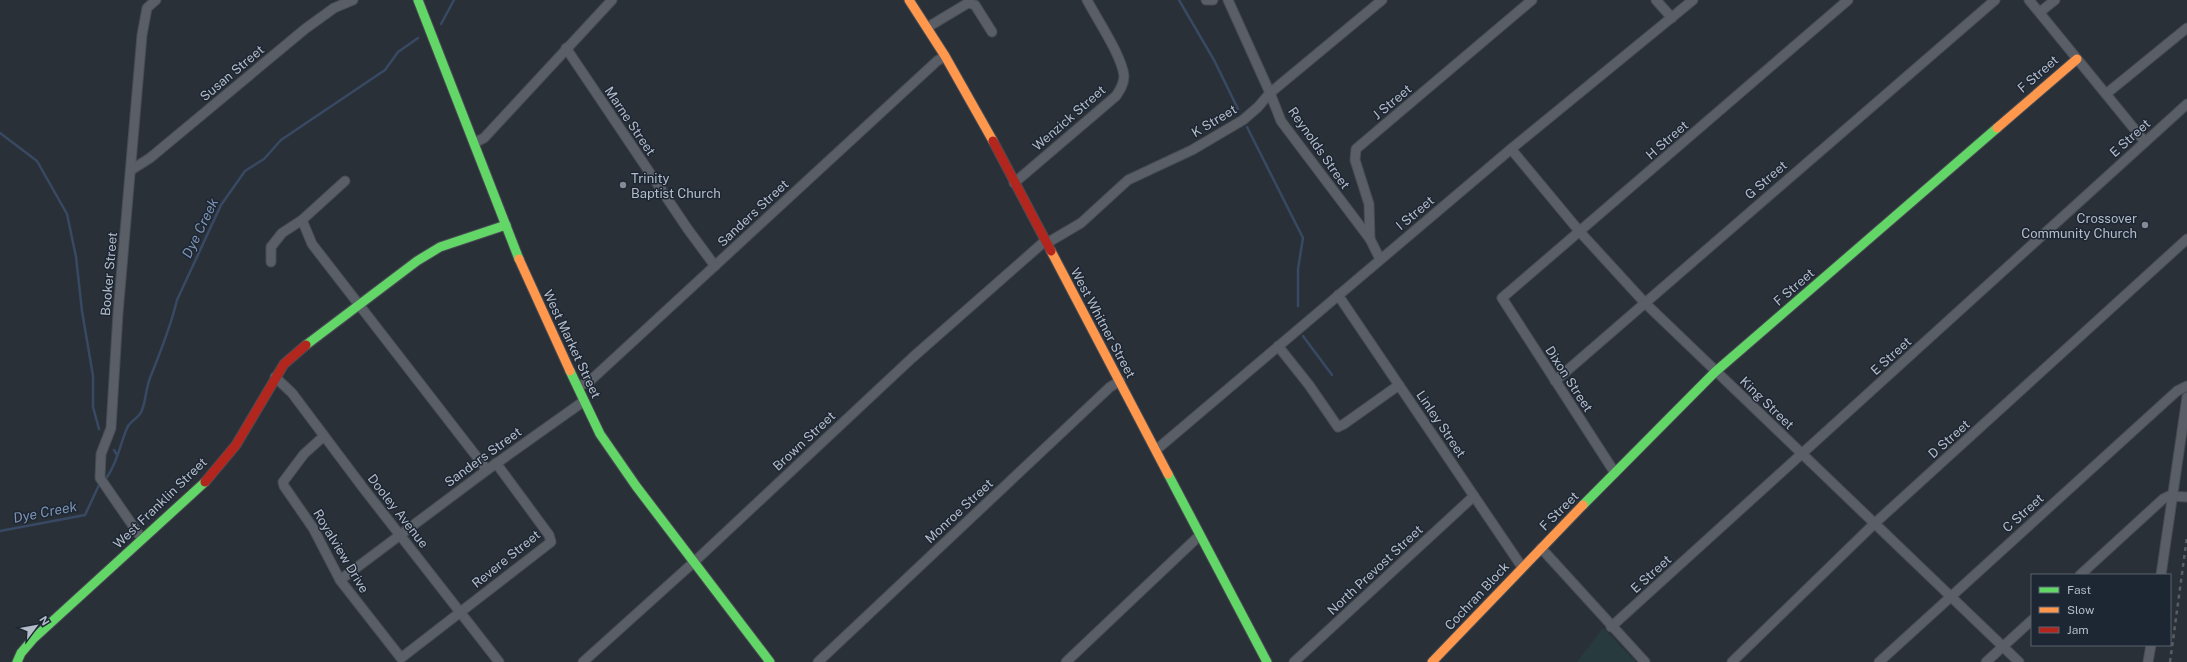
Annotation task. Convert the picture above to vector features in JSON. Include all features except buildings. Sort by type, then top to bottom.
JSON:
[{"type":"street","name":"Booker Street","points":[[142,539],[100,478],[101,454],[111,428],[118,313],[142,35],[147,8],[156,0]]},
{"type":"street","name":"Susan Street","points":[[131,170],[150,158],[304,29],[334,8],[353,0]]},
{"type":"street","name":"West Market Street","points":[[418,0],[526,276],[584,401],[616,458],[770,662]]},
{"type":"street","points":[[474,143],[484,138],[612,0]]},
{"type":"street","name":"West Whitner Street","points":[[909,0],[946,56],[988,131],[1014,183],[1156,450],[1199,536],[1267,662]]},
{"type":"street","name":"Wenzick Street","points":[[1014,183],[1116,96],[1122,87],[1124,77],[1121,64],[1087,0]]},
{"type":"street","points":[[1206,0],[1213,0]]},
{"type":"street","name":"Reynolds Street","points":[[1228,0],[1270,92],[1281,121],[1370,239]]},
{"type":"street","name":"K Street","points":[[1046,242],[1081,223],[1128,180],[1192,150],[1243,120],[1258,107],[1270,92],[1382,0]]},
{"type":"street","name":"J Street","points":[[1380,259],[1370,239],[1369,204],[1355,160],[1356,149],[1532,0]]},
{"type":"street","points":[[1656,0],[1672,18]]},
{"type":"street","name":"I Street","points":[[1156,450],[1511,149],[1694,0]]},
{"type":"street","name":"H Street","points":[[1502,298],[1848,0]]},
{"type":"street","name":"G Street","points":[[1555,381],[1995,0]]},
{"type":"street","points":[[2029,0],[2145,142]]},
{"type":"street","points":[[2040,12],[2055,0]]},
{"type":"street","points":[[928,27],[968,3],[975,5],[992,32]]},
{"type":"street","points":[[2106,94],[2187,28]]},
{"type":"street","name":"Marne Street","points":[[566,48],[687,228],[715,266]]},
{"type":"street","name":"Sanders Street","points":[[578,387],[591,380],[937,61],[946,56]]},
{"type":"street","name":"F Street","points":[[1541,548],[1715,372],[2077,58]]},
{"type":"street","name":"E Street","points":[[1611,627],[2187,104]]},
{"type":"street","name":"King Street","points":[[1511,149],[1580,232],[1645,303],[1715,372],[2019,662]]},
{"type":"street","points":[[271,262],[271,247],[282,233],[302,220],[345,181]]},
{"type":"street","points":[[302,220],[312,244],[360,304],[487,470]]},
{"type":"street","name":"West Franklin Street","points":[[17,662],[21,653],[33,639],[206,481],[231,451],[284,364],[417,261],[440,247],[506,225]]},
{"type":"street","name":"D Street","points":[[1732,662],[1874,524],[2187,239]]},
{"type":"street","name":"Brown Street","points":[[583,662],[694,562],[918,353],[1046,242]]},
{"type":"street","name":"Linley Street","points":[[1338,295],[1522,567]]},
{"type":"street","name":"Dixon Street","points":[[1502,298],[1615,473]]},
{"type":"street","points":[[1278,346],[1310,385],[1338,427],[1399,385]]},
{"type":"street","name":"Dooley Avenue","points":[[275,377],[292,393],[399,535],[499,662]]},
{"type":"street","name":"Monroe Street","points":[[818,662],[1110,387],[1120,381]]},
{"type":"street","name":"C Street","points":[[1879,662],[2177,390],[2187,386]]},
{"type":"street","points":[[2161,574],[2187,397]]},
{"type":"street","name":"Sanders Street","points":[[340,580],[496,463],[584,401]]},
{"type":"street","name":"Royalview Drive","points":[[324,436],[304,454],[283,482],[284,486],[313,528],[340,580],[401,658],[460,612]]},
{"type":"street","name":"Revere Street","points":[[460,612],[551,542],[549,535],[496,463]]},
{"type":"street","name":"North Prevost Street","points":[[1294,662],[1474,496]]},
{"type":"street","points":[[2081,574],[2163,499],[2173,496],[2187,497]]},
{"type":"street","points":[[1066,662],[1199,536]]},
{"type":"street","points":[[1541,548],[1611,627],[1645,662]]},
{"type":"street","name":"Cochran Block","points":[[1432,662],[1541,548]]},
{"type":"street","points":[[1986,662],[2031,621]]},
{"type":"street","points":[[2148,662],[2151,646]]},
{"type":"green space","points":[[1603,628],[1636,662],[1577,662]]},
{"type":"waterway","name":"Dye Creek","points":[[441,24],[454,0]]},
{"type":"waterway","points":[[1179,0],[1214,60],[1238,109]]},
{"type":"waterway","name":"Dye Creek","points":[[107,477],[114,465],[128,426],[140,415],[142,410],[149,382],[175,310],[177,300],[221,205],[245,171],[264,159],[281,140],[385,70],[398,52],[418,38]]},
{"type":"waterway","points":[[1247,127],[1303,238],[1298,269],[1298,306]]},
{"type":"waterway","points":[[0,133],[37,161],[67,214],[76,257],[82,311],[93,376],[93,407],[99,429]]},
{"type":"waterway","points":[[1303,336],[1332,375]]},
{"type":"waterway","name":"Dye Creek","points":[[114,450],[117,455]]},
{"type":"waterway","name":"Dye Creek","points":[[0,531],[85,515],[99,485]]},
{"type":"railway","points":[[2170,662],[2187,537]]},
{"type":"traffic: fast","points":[[418,0],[519,259]]},
{"type":"traffic: fast","points":[[1583,505],[1715,372],[1997,128]]},
{"type":"traffic: fast","points":[[306,345],[417,261],[440,247],[506,225]]},
{"type":"traffic: fast","points":[[570,371],[600,434],[636,486],[770,662]]},
{"type":"traffic: fast","points":[[1168,474],[1267,662]]},
{"type":"traffic: fast","points":[[17,662],[21,653],[33,639],[205,482]]},
{"type":"traffic: slow","points":[[909,0],[945,56],[993,141]]},
{"type":"traffic: slow","points":[[1997,128],[2077,59]]},
{"type":"traffic: slow","points":[[1051,251],[1168,474]]},
{"type":"traffic: slow","points":[[519,259],[570,371]]},
{"type":"traffic: slow","points":[[1432,662],[1583,505]]},
{"type":"traffic: jam","points":[[993,141],[1051,251]]},
{"type":"traffic: jam","points":[[205,482],[236,445],[284,364],[306,345]]},
{"type":"place","name":"Trinity Baptist Church","points":[[623,185]]},
{"type":"place","name":"Crossover Community Church","points":[[2145,225]]}]
